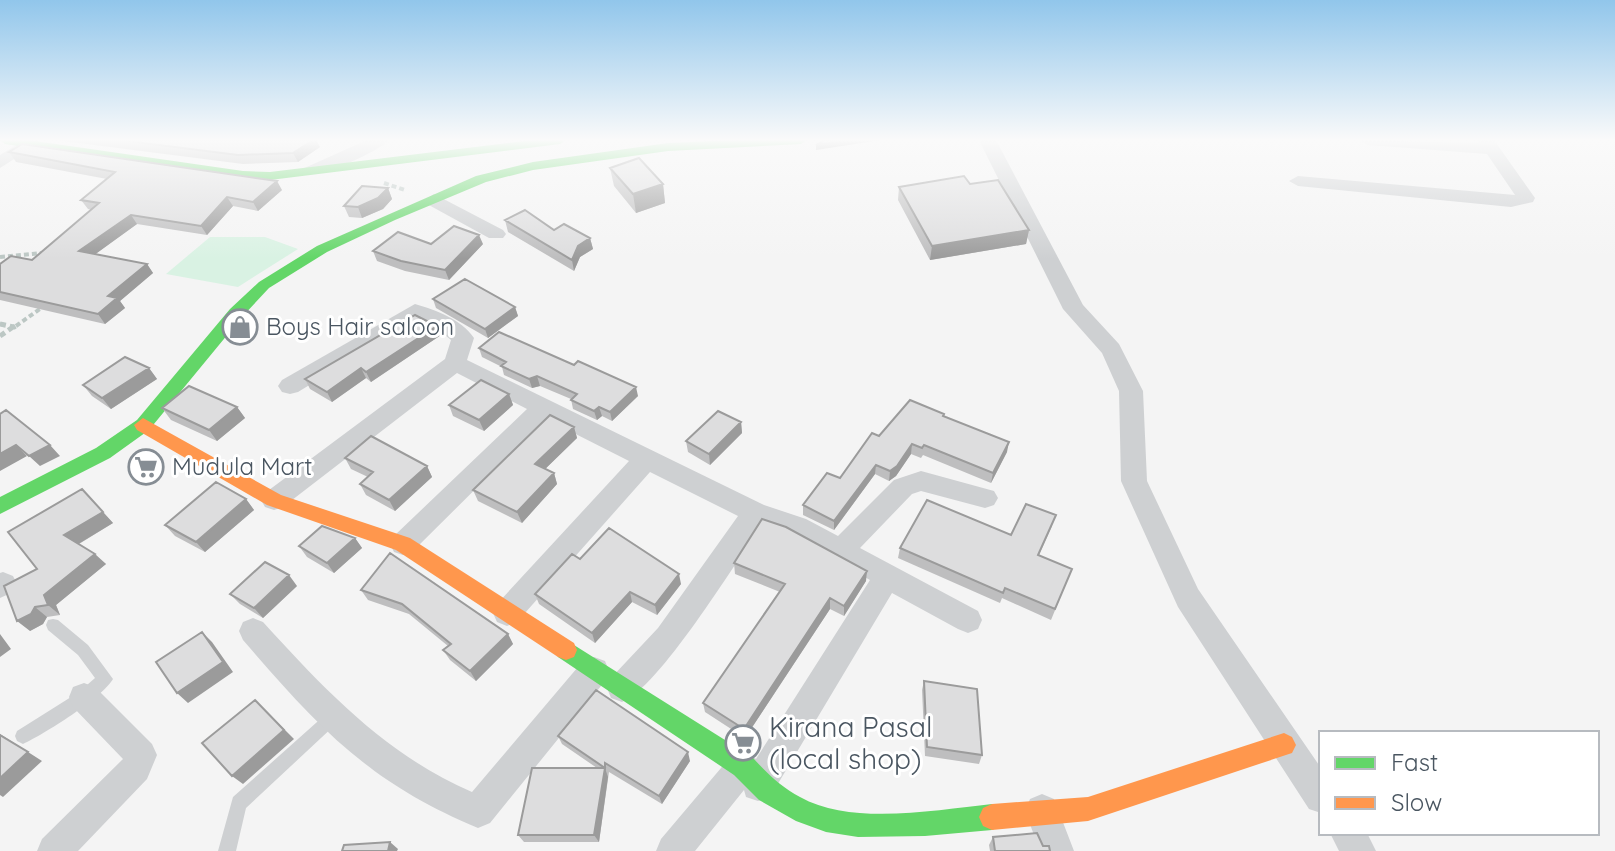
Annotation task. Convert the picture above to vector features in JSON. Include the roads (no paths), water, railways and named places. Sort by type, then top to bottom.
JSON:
[{"type":"street","points":[[0,506],[103,453],[143,425],[236,313],[264,285],[322,249],[479,180]]},
{"type":"street","points":[[1007,180],[1074,309],[1111,349],[1131,391],[1134,481],[1188,598],[1319,794]]},
{"type":"street","points":[[1298,181],[1523,200],[1526,198],[1524,192],[1515,180]]},
{"type":"street","points":[[434,200],[496,234]]},
{"type":"street","points":[[274,500],[455,363],[463,338],[446,324],[415,311],[290,386]]},
{"type":"street","points":[[455,363],[755,513],[797,527],[968,620]]},
{"type":"street","points":[[403,544],[542,409]]},
{"type":"street","points":[[143,425],[274,500],[403,544],[803,812],[833,823],[880,827],[1088,809],[1284,745]]},
{"type":"street","points":[[507,613],[647,458]]},
{"type":"street","points":[[841,550],[903,487],[921,481],[985,498]]},
{"type":"street","points":[[622,688],[668,637],[755,513]]},
{"type":"street","points":[[673,851],[751,776],[888,575]]},
{"type":"street","points":[[253,631],[331,719],[385,764],[442,797],[478,811],[594,671]]},
{"type":"street","points":[[54,851],[136,768],[141,755],[84,697]]},
{"type":"street","points":[[1042,811],[1057,851]]},
{"type":"lane","points":[[23,736],[84,697],[105,679],[83,650],[53,625]]},
{"type":"lane","points":[[227,851],[239,803],[331,719]]},
{"type":"place","name":"Boys Hair saloon","points":[[240,327]]},
{"type":"place","name":"Mudula Mart","points":[[146,467]]},
{"type":"place","name":"Kirana Pasal (local shop)","points":[[743,743]]}]
